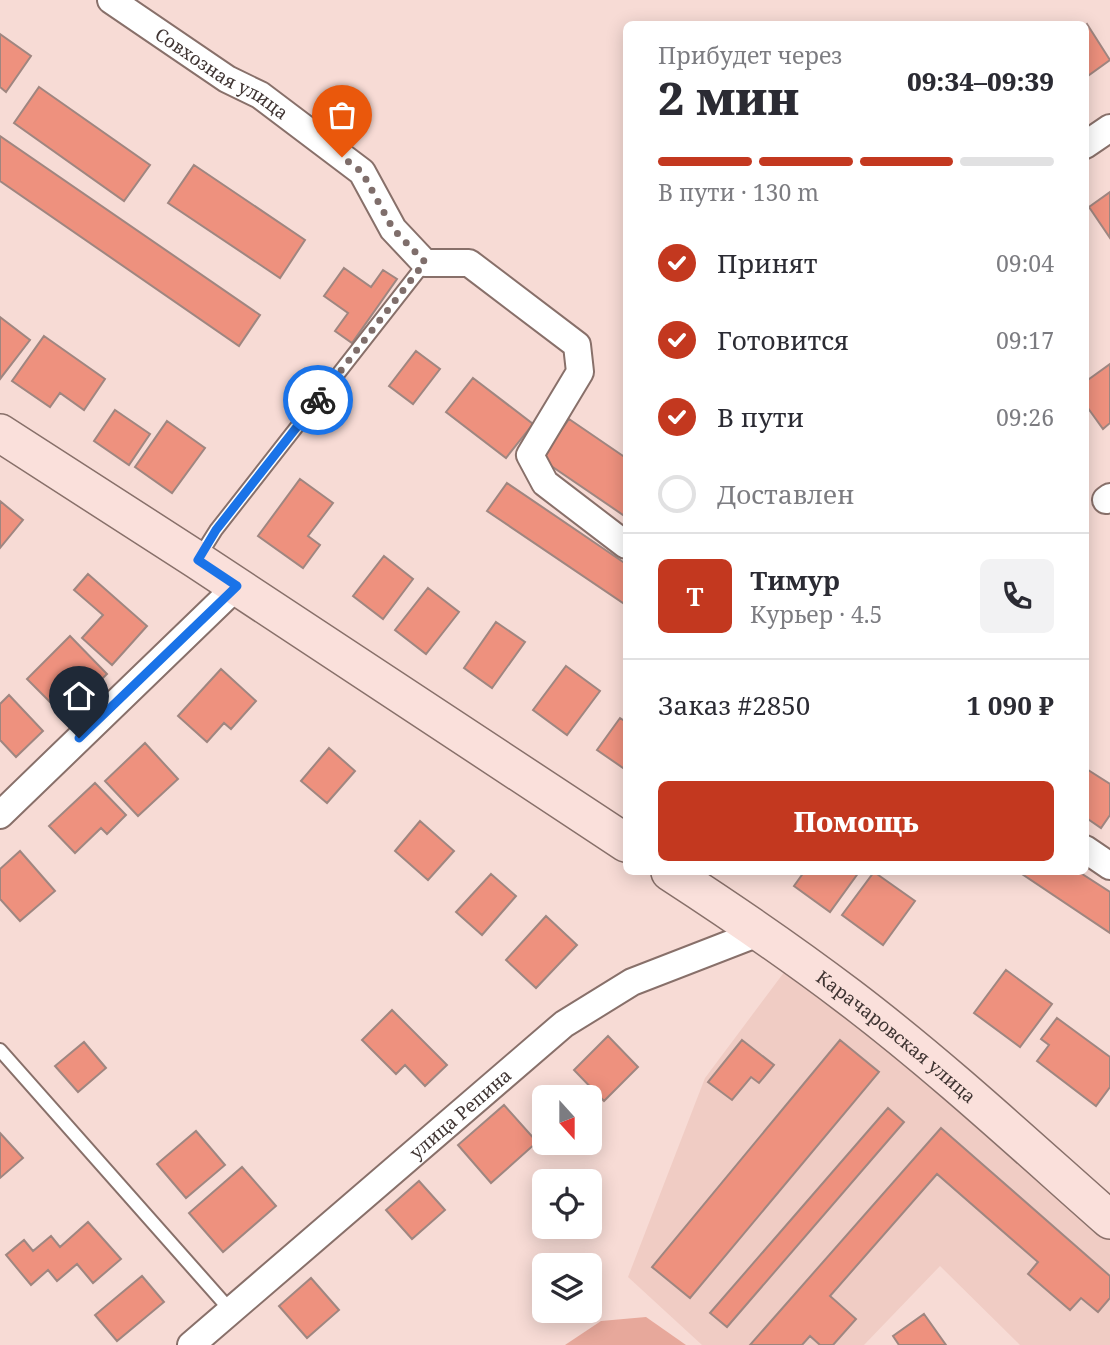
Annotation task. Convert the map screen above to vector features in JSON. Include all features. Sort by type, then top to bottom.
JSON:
[{"type":"street","name":"Совхозная улица","points":[[111,0],[227,79],[260,95],[362,172],[393,229],[425,262]]},
{"type":"street","points":[[1089,142],[1110,128]]},
{"type":"street","points":[[425,262],[468,263],[577,345],[580,372],[530,456],[545,482],[623,543]]},
{"type":"street","points":[[0,433],[198,560],[623,841]]},
{"type":"street","points":[[0,815],[237,586]]},
{"type":"street","points":[[1089,852],[1110,866]]},
{"type":"street","name":"Карачаровская улица","points":[[675,875],[761,932],[849,996],[942,1072],[1110,1220]]},
{"type":"street","name":"улица Репина","points":[[191,1345],[565,1024],[632,982],[761,932]]},
{"type":"lane","points":[[198,560],[216,530],[425,262]]},
{"type":"lane","points":[[0,1049],[232,1312]]},
{"type":"shaded area","points":[[788,967],[839,1001],[1110,1238],[1110,1345],[1020,1345],[940,1266],[864,1345],[702,1345],[628,1277],[705,1078]]},
{"type":"shaded area","points":[[646,1317],[686,1345],[565,1345],[602,1321]]},
{"type":"building","points":[[1089,27],[1110,60],[1089,75]]},
{"type":"building","points":[[0,34],[31,56],[6,92],[0,87]]},
{"type":"building","points":[[39,87],[150,165],[124,201],[14,123]]},
{"type":"building","points":[[0,136],[260,315],[239,346],[0,181]]},
{"type":"building","points":[[194,165],[305,240],[280,278],[168,203]]},
{"type":"building","points":[[1110,192],[1110,238],[1089,207]]},
{"type":"building","points":[[344,268],[371,287],[383,270],[397,279],[352,343],[335,331],[348,313],[324,296]]},
{"type":"building","points":[[0,317],[30,340],[0,379]]},
{"type":"building","points":[[44,336],[105,379],[84,410],[60,393],[50,407],[12,381]]},
{"type":"building","points":[[416,351],[440,369],[413,404],[389,386]]},
{"type":"building","points":[[1110,364],[1110,423],[1103,429],[1089,410],[1089,379]]},
{"type":"building","points":[[473,378],[533,424],[506,458],[446,412]]},
{"type":"building","points":[[115,410],[150,434],[129,465],[94,441]]},
{"type":"building","points":[[569,419],[623,456],[623,515],[541,459]]},
{"type":"building","points":[[167,421],[205,448],[172,493],[135,467]]},
{"type":"building","points":[[300,479],[333,503],[308,536],[320,545],[303,568],[258,536]]},
{"type":"building","points":[[507,483],[623,562],[623,603],[487,511]]},
{"type":"building","points":[[0,501],[23,520],[0,548]]},
{"type":"building","points":[[384,556],[413,579],[383,619],[353,596]]},
{"type":"building","points":[[88,574],[147,626],[112,665],[82,638],[103,615],[74,590]]},
{"type":"building","points":[[428,588],[459,612],[426,654],[395,630]]},
{"type":"building","points":[[496,622],[525,642],[492,688],[464,668]]},
{"type":"building","points":[[70,636],[107,674],[64,716],[27,679]]},
{"type":"building","points":[[566,666],[600,691],[567,735],[533,710]]},
{"type":"building","points":[[221,669],[256,701],[231,729],[224,723],[207,742],[178,716]]},
{"type":"building","points":[[9,695],[43,731],[16,757],[0,740],[0,704]]},
{"type":"building","points":[[620,718],[623,720],[623,768],[597,750]]},
{"type":"building","points":[[145,743],[178,779],[138,816],[105,781]]},
{"type":"building","points":[[329,748],[355,771],[327,803],[301,781]]},
{"type":"building","points":[[1089,771],[1110,784],[1110,815],[1101,828],[1089,820]]},
{"type":"building","points":[[95,783],[126,815],[107,834],[101,828],[75,853],[49,826]]},
{"type":"building","points":[[420,821],[454,851],[428,880],[395,851]]},
{"type":"building","points":[[20,851],[55,891],[20,921],[0,899],[0,869]]},
{"type":"building","points":[[491,874],[516,896],[482,935],[456,912]]},
{"type":"building","points":[[802,875],[857,875],[830,912],[794,886]]},
{"type":"building","points":[[872,875],[878,875],[915,901],[883,945],[842,915]]},
{"type":"building","points":[[1023,875],[1084,875],[1110,892],[1110,933]]},
{"type":"building","points":[[546,916],[577,945],[536,988],[506,960]]},
{"type":"building","points":[[1006,970],[1052,1004],[1020,1047],[974,1013]]},
{"type":"building","points":[[392,1010],[447,1065],[425,1086],[405,1065],[396,1074],[362,1040]]},
{"type":"building","points":[[1057,1018],[1110,1057],[1110,1087],[1096,1106],[1037,1061],[1049,1045],[1041,1039]]},
{"type":"building","points":[[608,1036],[638,1067],[604,1101],[602,1085],[589,1085],[574,1070]]},
{"type":"building","points":[[742,1040],[774,1065],[759,1083],[751,1077],[732,1100],[708,1082]]},
{"type":"building","points":[[840,1040],[879,1072],[690,1298],[652,1267]]},
{"type":"building","points":[[84,1042],[106,1068],[78,1092],[55,1066]]},
{"type":"building","points":[[504,1105],[532,1136],[532,1146],[491,1183],[458,1145]]},
{"type":"building","points":[[888,1108],[904,1122],[727,1327],[710,1313]]},
{"type":"building","points":[[941,1128],[1110,1276],[1110,1298],[1098,1312],[1081,1298],[1070,1310],[1028,1274],[1038,1262],[937,1174],[830,1296],[856,1319],[833,1345],[820,1345],[810,1336],[802,1345],[750,1345]]},
{"type":"building","points":[[196,1131],[225,1165],[186,1198],[157,1164]]},
{"type":"building","points":[[0,1133],[23,1158],[0,1178]]},
{"type":"building","points":[[242,1167],[276,1206],[223,1252],[189,1213]]},
{"type":"building","points":[[419,1181],[445,1210],[412,1239],[386,1210]]},
{"type":"building","points":[[88,1222],[121,1259],[93,1283],[77,1264],[57,1281],[48,1270],[31,1285],[6,1255],[24,1240],[33,1251],[51,1236],[60,1247]]},
{"type":"building","points":[[142,1276],[164,1302],[117,1341],[95,1315]]},
{"type":"building","points":[[311,1278],[339,1310],[307,1338],[279,1306]]},
{"type":"building","points":[[924,1314],[946,1345],[899,1345],[893,1336]]},
{"type":"way so far","points":[[318,400],[425,262],[393,229],[362,172],[342,157]]},
{"type":"route","points":[[79,738],[237,586],[198,560],[216,530],[318,400]]}]
